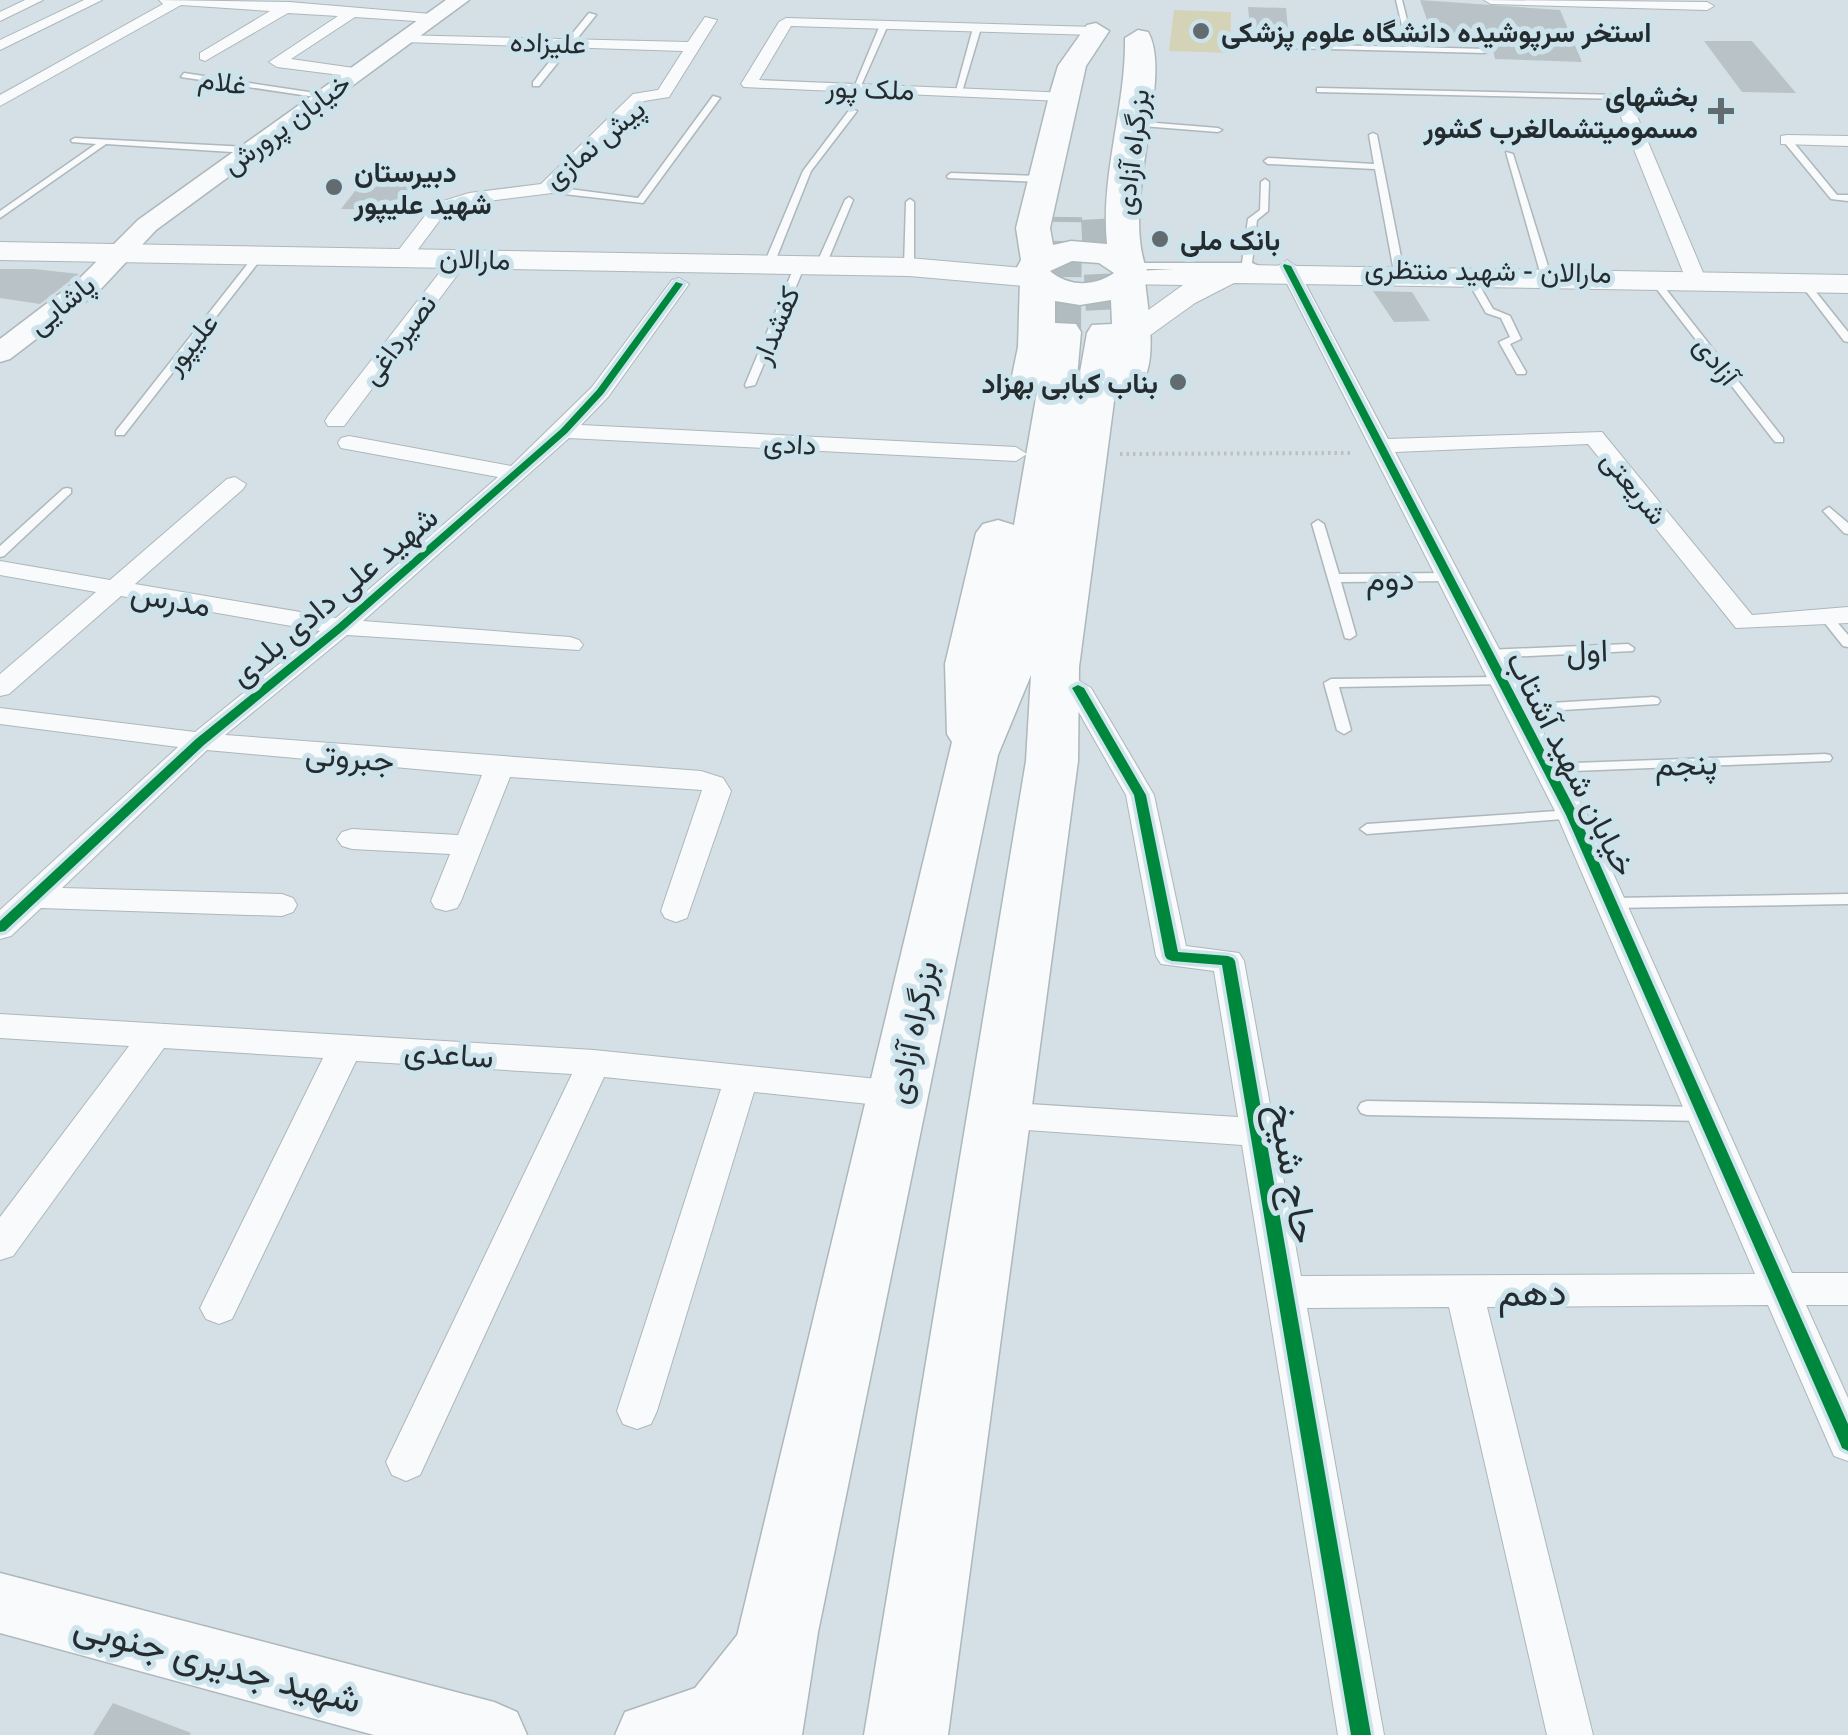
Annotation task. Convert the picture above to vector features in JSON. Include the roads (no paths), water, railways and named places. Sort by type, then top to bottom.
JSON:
[{"type":"highway","points":[[1052,761],[1090,654],[1120,454],[1086,280],[1033,228],[1072,66],[1099,18]]},
{"type":"highway","name":"بزرگراه آزادی","points":[[1064,217],[1093,72],[1099,18]]},
{"type":"highway","name":"بزرگراه آزادی","points":[[760,1735],[778,1632],[972,754],[1011,664],[1053,426],[1086,280],[1120,74],[1140,29],[1141,72],[1132,124],[1086,280],[1055,668],[1052,761],[906,1735]]},
{"type":"highway","points":[[972,754],[970,664],[1037,347],[1086,280]]},
{"type":"main road","name":"خیابان پرورش","points":[[120,252],[147,225],[459,0]]},
{"type":"main road","name":"مارالان","points":[[0,250],[909,267],[1086,280]]},
{"type":"main road","name":"پاشایی","points":[[0,352],[89,286],[120,252]]},
{"type":"main road","name":"مارالان - شهید منتظری","points":[[1086,280],[1289,270],[1471,278],[1546,275],[1805,284],[1848,281]]},
{"type":"main road","points":[[1086,280],[1184,296],[1241,272]]},
{"type":"main road","name":"شهید جدیری جنوبی","points":[[0,1603],[494,1735]]},
{"type":"main road","points":[[648,1735],[714,1714],[778,1632]]},
{"type":"street","points":[[0,17],[36,0]]},
{"type":"street","points":[[0,46],[94,0]]},
{"type":"street","points":[[166,0],[293,4],[430,18]]},
{"type":"street","points":[[0,101],[179,0]]},
{"type":"street","points":[[1490,0],[1707,6]]},
{"type":"street","points":[[205,56],[293,4]]},
{"type":"street","points":[[352,13],[277,62],[356,72]]},
{"type":"street","points":[[884,25],[977,28],[1099,18]]},
{"type":"street","name":"پیش نمازی","points":[[403,256],[440,208],[469,198],[546,189],[639,97],[663,94],[710,20]]},
{"type":"street","name":"ملک پور","points":[[884,25],[786,22],[750,84],[1063,96]]},
{"type":"street","name":"علیزاده","points":[[404,38],[692,47]]},
{"type":"street","points":[[1621,97],[1696,278]]},
{"type":"street","points":[[1787,140],[1848,141]]},
{"type":"street","name":"نصیرداغی","points":[[336,421],[461,258]]},
{"type":"street","name":"خیابان شهید آشتاب","points":[[1289,270],[1572,815],[1848,1443]]},
{"type":"street","name":"شهید علی دادی بلدی","points":[[0,928],[200,742],[341,626],[564,431],[600,392],[679,284]]},
{"type":"street","name":"دادی","points":[[564,431],[1016,454]]},
{"type":"street","name":"شریعتی","points":[[1382,449],[1594,438],[1745,623],[1837,616]]},
{"type":"street","points":[[349,443],[517,474]]},
{"type":"street","points":[[0,688],[235,484]]},
{"type":"street","name":"مدرس","points":[[0,568],[341,626],[570,645]]},
{"type":"street","name":"حاج شیخ","points":[[1078,688],[1140,795],[1172,956],[1228,960],[1361,1735]]},
{"type":"street","name":"جبروتی","points":[[0,716],[200,742],[499,769],[701,780],[713,784],[717,791],[676,911]]},
{"type":"street","points":[[446,900],[499,769]]},
{"type":"street","points":[[352,839],[468,845]]},
{"type":"street","points":[[32,897],[282,904]]},
{"type":"street","name":"ساعدی","points":[[0,1026],[594,1063],[897,1094]]},
{"type":"street","points":[[0,1245],[155,1036]]},
{"type":"street","points":[[219,1308],[346,1046]]},
{"type":"street","points":[[406,1462],[594,1063]]},
{"type":"street","points":[[637,1411],[741,1078]]},
{"type":"street","points":[[998,1115],[1258,1132]]},
{"type":"street","name":"دهم","points":[[1286,1292],[1848,1289]]},
{"type":"street","points":[[1464,1292],[1570,1735]]},
{"type":"lane","points":[[1399,0],[1411,49]]},
{"type":"lane","points":[[536,84],[592,15]]},
{"type":"lane","points":[[856,88],[884,25]]},
{"type":"lane","points":[[958,92],[977,28]]},
{"type":"lane","points":[[1289,46],[1484,51]]},
{"type":"lane","name":"غلام","points":[[184,75],[322,96]]},
{"type":"lane","points":[[1320,90],[1621,97]]},
{"type":"lane","points":[[546,189],[640,201],[716,98]]},
{"type":"lane","points":[[769,264],[807,170],[853,111]]},
{"type":"lane","points":[[1132,124],[1218,130]]},
{"type":"lane","points":[[1373,136],[1399,272]]},
{"type":"lane","points":[[75,140],[248,150]]},
{"type":"lane","points":[[1787,140],[1834,197],[1848,198]]},
{"type":"lane","points":[[0,215],[104,142]]},
{"type":"lane","points":[[1509,154],[1546,275]]},
{"type":"lane","points":[[1268,160],[1380,166]]},
{"type":"lane","points":[[951,176],[1042,178]]},
{"type":"lane","points":[[1241,272],[1253,218],[1264,211],[1265,182]]},
{"type":"lane","name":"کفشدار","points":[[750,385],[810,265],[849,200]]},
{"type":"lane","points":[[909,267],[910,202]]},
{"type":"lane","name":"علیپور","points":[[120,432],[260,254]]},
{"type":"lane","name":"مارالان - شهید منتظری","points":[[1399,272],[1848,281]]},
{"type":"lane","points":[[1471,278],[1489,311],[1504,316],[1516,340],[1504,342],[1521,372]]},
{"type":"lane","name":"آزادی","points":[[1655,281],[1779,440]]},
{"type":"lane","points":[[1805,284],[1848,338]]},
{"type":"lane","points":[[0,553],[67,491]]},
{"type":"lane","points":[[1829,511],[1848,530]]},
{"type":"lane","points":[[1318,524],[1350,636]]},
{"type":"lane","name":"دوم","points":[[1334,578],[1447,577]]},
{"type":"lane","points":[[1837,616],[1848,643]]},
{"type":"lane","name":"اول","points":[[1486,654],[1628,648]]},
{"type":"lane","points":[[1344,730],[1331,683],[1500,681]]},
{"type":"lane","points":[[1514,709],[1652,701]]},
{"type":"lane","name":"پنجم","points":[[1546,768],[1825,758]]},
{"type":"lane","points":[[1367,829],[1572,815]]},
{"type":"lane","points":[[1611,903],[1848,899]]},
{"type":"lane","points":[[1367,1108],[1703,1114]]},
{"type":"tunnel","points":[[1063,332],[1064,217]]},
{"type":"tunnel","points":[[1099,219],[1105,333]]},
{"type":"place","name":"استخر سرپوشیده دانشگاه علوم پزشکی","points":[[1201,31]]},
{"type":"place","name":"بخشهای مسمومیتشمالغرب کشور","points":[[1721,111]]},
{"type":"place","name":"دبیرستان شهید علیپور","points":[[334,187]]},
{"type":"place","name":"بانک ملی","points":[[1160,239]]},
{"type":"place","name":"بناب کبابی بهزاد","points":[[1178,382]]}]
